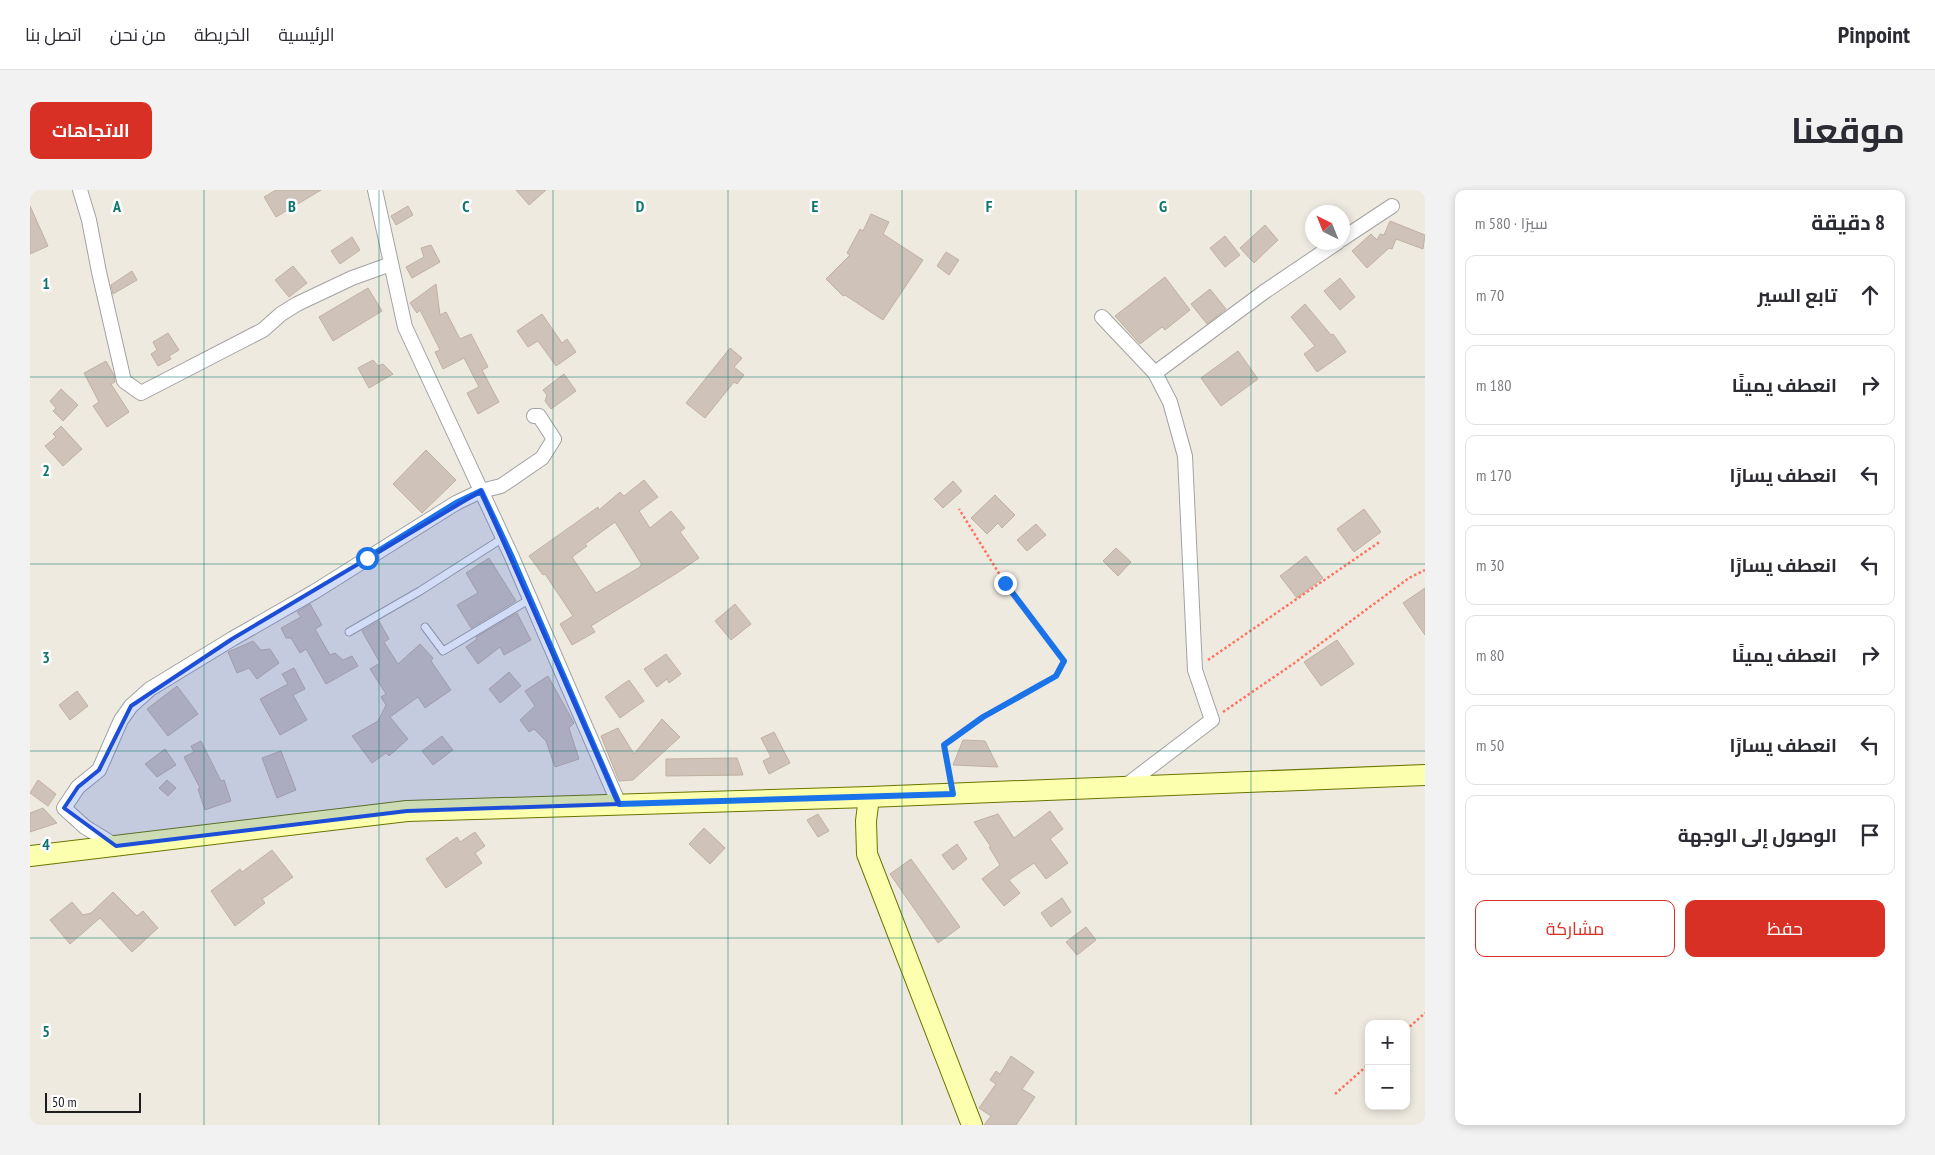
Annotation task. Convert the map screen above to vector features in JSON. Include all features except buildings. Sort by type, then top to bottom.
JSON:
[{"type":"main road","points":[[30,856],[407,811],[869,797],[1425,775]]},
{"type":"main road","points":[[869,797],[866,821],[867,854],[972,1125]]},
{"type":"street","points":[[80,190],[89,220],[124,381],[141,393],[263,330],[281,314],[297,304],[352,278],[391,264]]},
{"type":"street","points":[[375,190],[405,327],[503,538],[619,804]]},
{"type":"street","points":[[1350,234],[1392,206]]},
{"type":"street","points":[[1155,373],[1264,292],[1326,250]]},
{"type":"street","points":[[1102,317],[1155,373],[1170,402],[1185,456],[1194,670],[1212,720],[1124,787]]},
{"type":"street","points":[[116,846],[85,827],[64,808],[78,787],[99,770],[121,720],[131,706],[150,689],[314,592],[456,503],[481,491],[501,486],[542,458],[554,439],[539,416],[534,416]]},
{"type":"lane","points":[[348,632],[420,591],[503,538]]},
{"type":"lane","points":[[425,627],[443,651],[530,599]]},
{"type":"path","points":[[953,794],[944,745],[983,717],[1056,676],[1064,661],[1005,583],[960,509]]},
{"type":"path","points":[[1194,670],[1381,541]]},
{"type":"path","points":[[1212,720],[1293,664],[1409,578],[1425,570]]},
{"type":"path","points":[[1410,1026],[1425,1013]]},
{"type":"path","points":[[1335,1094],[1368,1065]]},
{"type":"highlighted area","points":[[481,491],[619,804],[407,811],[116,846],[64,808],[78,787],[99,770],[131,706],[232,639]]},
{"type":"route","points":[[367,558],[456,503],[481,491],[511,555],[619,804],[953,794],[944,745],[983,717],[1056,676],[1064,661],[1005,583]]}]
